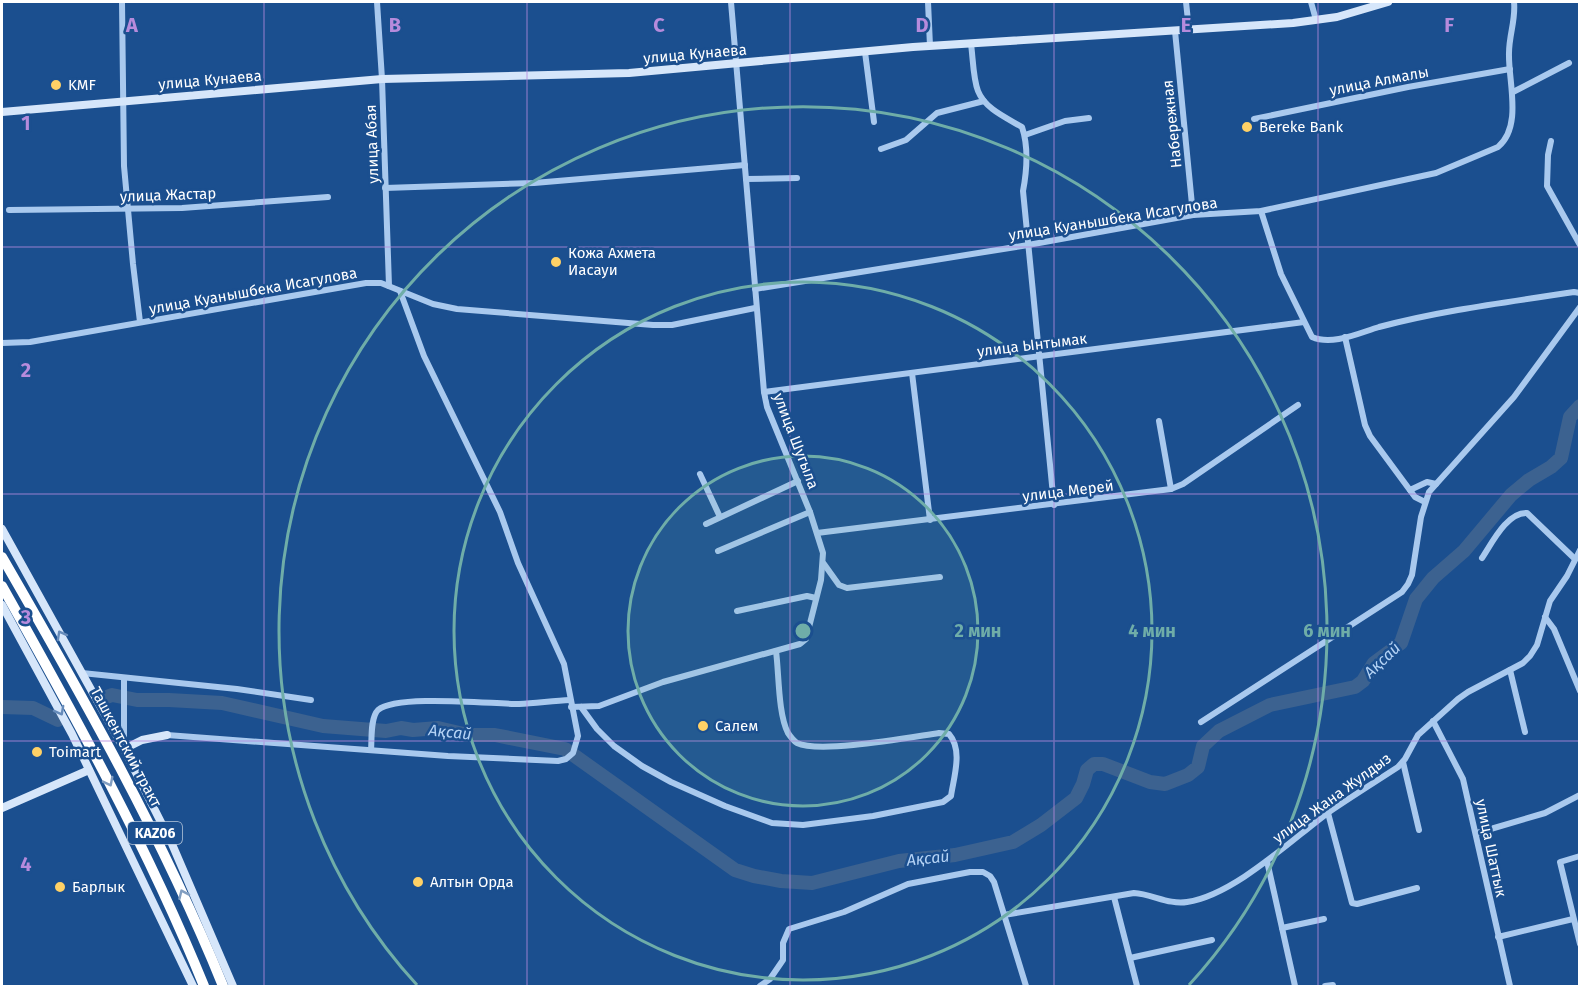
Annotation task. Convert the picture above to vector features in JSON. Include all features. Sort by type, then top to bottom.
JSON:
[{"type":"highway","name":"Ташкентский тракт","points":[[2,557],[76,685],[163,850],[223,987]]},
{"type":"highway","name":"KАZ06","points":[[2,586],[62,693],[131,825],[204,987]]},
{"type":"main road","name":"улица Кунаева","points":[[2,112],[382,79],[629,73],[930,46],[1316,20],[1388,2]]},
{"type":"main road","points":[[2,529],[124,749],[172,844],[233,987]]},
{"type":"main road","points":[[2,605],[72,734],[193,987]]},
{"type":"main road","points":[[124,749],[142,740],[167,735]]},
{"type":"main road","points":[[2,808],[89,770]]},
{"type":"street","points":[[122,2],[124,166],[140,322]]},
{"type":"street","name":"улица Абая","points":[[377,2],[389,286]]},
{"type":"street","name":"улица Шугыла","points":[[371,750],[374,717],[377,711],[384,707],[432,700],[599,706],[663,682],[800,644],[806,639],[824,564],[824,553],[798,481],[767,407],[764,392],[755,308],[731,2]]},
{"type":"street","points":[[928,2],[930,46]]},
{"type":"street","points":[[1186,2],[1189,30]]},
{"type":"street","points":[[1311,2],[1316,20]]},
{"type":"street","name":"улица Куанышбека Исагулова","points":[[755,289],[1028,245],[1193,215],[1261,211],[1436,173],[1498,147],[1509,132],[1514,101],[1510,69],[1510,40],[1515,14],[1514,2]]},
{"type":"street","name":"Набережная","points":[[1175,31],[1193,215]]},
{"type":"street","points":[[971,44],[978,90],[984,101],[1022,127],[1025,135],[1027,166],[1023,191],[1054,505]]},
{"type":"street","points":[[865,52],[874,122]]},
{"type":"street","points":[[1513,92],[1569,63]]},
{"type":"street","name":"улица Алмалы","points":[[1254,119],[1408,87],[1510,69]]},
{"type":"street","points":[[881,149],[906,140],[937,114],[984,101]]},
{"type":"street","points":[[1025,135],[1065,120],[1089,118]]},
{"type":"street","points":[[1551,141],[1547,186],[1580,245]]},
{"type":"street","points":[[385,188],[534,183],[745,165]]},
{"type":"street","points":[[746,179],[797,178]]},
{"type":"street","name":"улица Жастар","points":[[9,210],[182,208],[328,197]]},
{"type":"street","points":[[1261,211],[1281,274],[1312,337],[1320,341],[1345,337],[1418,316],[1574,292],[1580,293]]},
{"type":"street","name":"улица Куанышбека Исагулова","points":[[2,344],[30,342],[381,283],[433,304],[458,309],[653,325],[672,325],[755,308]]},
{"type":"street","points":[[167,735],[448,756],[558,761],[566,759],[573,753],[578,736],[560,653],[518,563],[500,512],[424,356],[400,291]]},
{"type":"street","points":[[1201,722],[1402,592],[1412,575],[1425,502],[1436,484],[1514,397],[1580,307]]},
{"type":"street","name":"улица Ынтымак","points":[[764,392],[1304,322]]},
{"type":"street","points":[[1345,337],[1365,425],[1370,436],[1415,497],[1425,502]]},
{"type":"street","points":[[912,373],[930,520]]},
{"type":"street","name":"улица Мерей","points":[[817,533],[1171,489],[1183,484],[1298,405]]},
{"type":"street","points":[[1159,421],[1171,489]]},
{"type":"street","points":[[700,474],[720,517]]},
{"type":"street","points":[[706,524],[798,481]]},
{"type":"street","points":[[1410,490],[1426,482],[1436,484]]},
{"type":"street","points":[[718,551],[810,512]]},
{"type":"street","points":[[1482,558],[1510,519],[1520,512],[1527,513],[1575,559]]},
{"type":"street","name":"улица Жана Жулдыз","points":[[1005,915],[1144,894],[1176,903],[1197,900],[1221,890],[1267,861],[1328,813],[1403,762],[1418,735],[1468,692],[1510,670],[1530,656],[1537,645],[1550,601],[1560,588],[1580,550]]},
{"type":"street","points":[[824,564],[839,585],[847,588],[940,577]]},
{"type":"street","points":[[737,611],[807,596],[816,598]]},
{"type":"street","points":[[1545,617],[1559,639],[1580,691]]},
{"type":"street","points":[[581,707],[597,729],[614,746],[642,766],[670,782],[772,823],[803,825],[873,816],[943,802],[951,796],[957,750],[949,734],[939,733],[846,745],[812,746],[796,742],[789,734],[783,720],[776,651]]},
{"type":"street","points":[[1510,670],[1526,732]]},
{"type":"street","points":[[82,673],[237,689],[310,700]]},
{"type":"street","points":[[124,678],[124,749]]},
{"type":"street","name":"улица Шаттык","points":[[1433,721],[1463,778],[1510,987]]},
{"type":"street","points":[[1403,762],[1419,830]]},
{"type":"street","points":[[1477,833],[1545,813],[1580,795]]},
{"type":"street","points":[[1328,813],[1352,903],[1357,904],[1417,888]]},
{"type":"street","points":[[1580,856],[1560,862],[1580,944]]},
{"type":"street","points":[[1267,861],[1295,987]]},
{"type":"street","points":[[760,987],[770,979],[783,960],[783,943],[789,929],[844,912],[909,884],[970,872],[983,872],[994,882],[1026,987]]},
{"type":"street","points":[[1114,897],[1137,987]]},
{"type":"street","points":[[1282,928],[1324,919]]},
{"type":"street","points":[[1498,937],[1574,919]]},
{"type":"street","points":[[1130,958],[1212,940]]},
{"type":"waterway","name":"Ақсай","points":[[104,698],[112,695],[137,700],[222,703],[323,726],[386,731],[401,728],[413,730],[438,728],[468,735],[495,735],[565,749],[735,870],[781,881],[812,883],[899,861],[955,855],[1013,842],[1041,825],[1076,798],[1087,770],[1094,764],[1103,764],[1150,782],[1165,784],[1188,775],[1198,767],[1203,746],[1219,731],[1270,705],[1355,687],[1363,681],[1374,663],[1401,643],[1416,599],[1433,578],[1464,551],[1511,495],[1561,458],[1570,417],[1580,406]]},
{"type":"waterway","name":"Ақсай","points":[[2,707],[33,708],[58,720]]},
{"type":"place","name":"KMF","points":[[56,85]]},
{"type":"place","name":"Bereke Bank","points":[[1247,127]]},
{"type":"place","name":"Кожа Ахмета Иасауи","points":[[556,262]]},
{"type":"place","name":"Салем","points":[[703,726]]},
{"type":"place","name":"Toimart","points":[[37,752]]},
{"type":"place","name":"Алтын Орда","points":[[418,882]]},
{"type":"place","name":"Барлык","points":[[60,887]]}]
